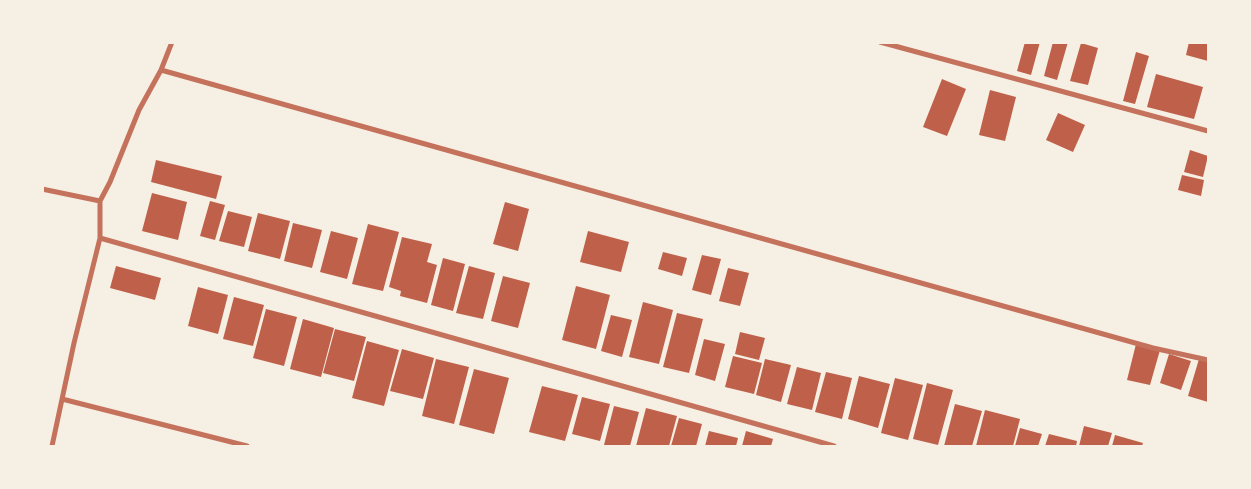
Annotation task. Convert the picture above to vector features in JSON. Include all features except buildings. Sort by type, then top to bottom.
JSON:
[{"type":"street","points":[[52,446],[100,238],[100,201],[110,182],[139,110],[161,70],[172,42]]},
{"type":"street","points":[[880,42],[1208,132]]},
{"type":"street","points":[[161,70],[1143,345],[1208,360]]},
{"type":"street","points":[[42,189],[100,201]]},
{"type":"street","points":[[100,238],[834,446]]},
{"type":"street","points":[[62,399],[246,446]]}]
